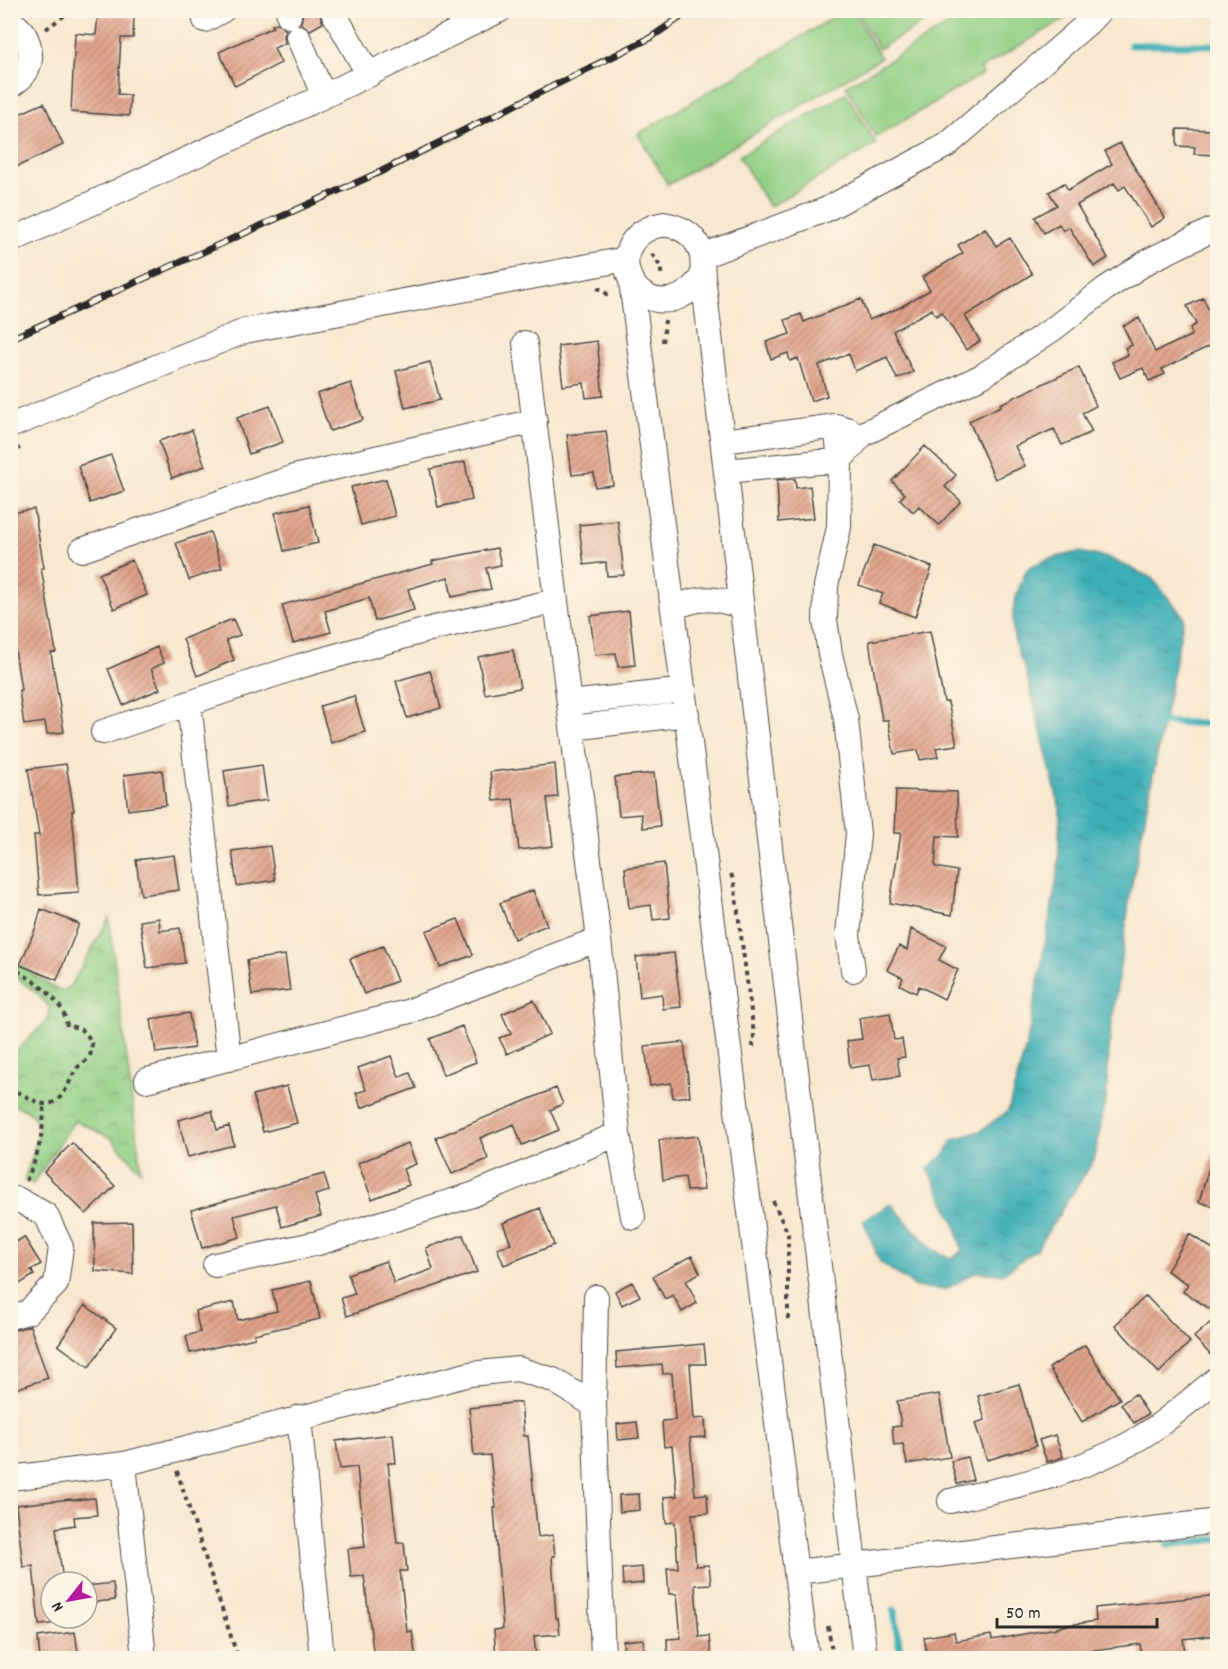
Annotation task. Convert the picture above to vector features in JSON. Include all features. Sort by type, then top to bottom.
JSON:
[{"type":"street","points":[[332,10],[369,75]]},
{"type":"street","points":[[10,242],[369,75],[500,10]]},
{"type":"street","points":[[628,270],[640,292],[653,299],[667,301],[681,297],[693,288],[702,266],[825,210],[947,145],[1088,23],[1100,10]]},
{"type":"street","points":[[292,21],[324,96]]},
{"type":"street","points":[[10,22],[20,27],[28,41],[30,55],[25,72],[10,86]]},
{"type":"street","points":[[807,1659],[684,690],[628,270],[631,243],[639,233],[651,226],[664,224],[677,226],[689,233],[697,243],[702,266],[865,1659]]},
{"type":"street","points":[[726,471],[840,460],[863,434],[982,376],[1150,260],[1218,227]]},
{"type":"street","points":[[1185,243],[1218,243]]},
{"type":"street","points":[[10,426],[245,331],[628,270]]},
{"type":"street","points":[[525,343],[599,939],[618,1134],[633,1217]]},
{"type":"street","points":[[82,550],[294,477],[535,421]]},
{"type":"street","points":[[723,441],[836,426],[863,434]]},
{"type":"street","points":[[836,426],[840,460],[839,527],[826,586],[825,620],[830,654],[846,719],[858,834],[848,935],[853,970]]},
{"type":"street","points":[[673,608],[706,598],[722,600],[742,608]]},
{"type":"street","points":[[103,732],[300,666],[434,628],[556,601]]},
{"type":"street","points":[[570,703],[684,690]]},
{"type":"street","points":[[189,703],[229,1059]]},
{"type":"street","points":[[573,728],[687,714]]},
{"type":"street","points":[[147,1080],[410,1011],[599,939]]},
{"type":"street","points":[[215,1265],[318,1243],[472,1195],[618,1134]]},
{"type":"street","points":[[10,1317],[28,1312],[56,1284],[62,1248],[46,1215],[14,1199]]},
{"type":"street","points":[[596,1297],[594,1405],[603,1659]]},
{"type":"street","points":[[10,1478],[124,1464],[470,1374],[518,1369],[553,1380],[594,1405]]},
{"type":"street","points":[[950,1501],[1037,1481],[1087,1465],[1149,1432],[1217,1384]]},
{"type":"street","points":[[299,1417],[322,1659]]},
{"type":"street","points":[[124,1464],[144,1659]]},
{"type":"street","points":[[797,1572],[1218,1521]]},
{"type":"path","points":[[28,41],[72,10]]},
{"type":"path","points":[[593,287],[603,290],[615,303]]},
{"type":"path","points":[[10,453],[21,448]]},
{"type":"path","points":[[10,966],[55,999],[65,1017],[67,1026],[80,1028],[85,1032],[91,1044],[88,1058],[78,1067],[68,1088],[54,1102],[44,1104],[10,1090]]},
{"type":"path","points":[[14,1199],[32,1169],[40,1147],[44,1104]]},
{"type":"path","points":[[171,1452],[238,1659]]},
{"type":"green space","points":[[844,11],[853,11],[881,58],[668,185],[638,134]]},
{"type":"green space","points":[[856,11],[944,11],[879,49]]},
{"type":"green space","points":[[961,11],[1078,11],[980,69],[983,74],[876,137],[846,86],[952,23],[949,18]]},
{"type":"green space","points":[[846,93],[876,144],[769,207],[739,156]]},
{"type":"green space","points":[[109,918],[141,1171],[111,1138],[75,1120],[33,1184],[24,1180],[34,1152],[36,1123],[32,1115],[24,1109],[11,1106],[11,1057],[48,1019],[50,1008],[37,993],[11,974],[11,959],[52,987],[63,991],[72,984]]},
{"type":"water","points":[[1079,552],[1109,558],[1152,578],[1184,617],[1131,889],[1110,1036],[1106,1099],[1094,1160],[1036,1250],[1002,1274],[976,1272],[945,1290],[916,1287],[880,1262],[863,1220],[891,1204],[932,1249],[952,1259],[962,1250],[955,1224],[928,1168],[946,1153],[952,1140],[980,1131],[1008,1111],[1027,1043],[1058,872],[1060,809],[1025,668],[1016,647],[1013,626],[1014,605],[1024,575],[1031,566]]},
{"type":"building","points":[[303,10],[318,10],[323,23],[310,30],[301,23]]},
{"type":"building","points":[[98,15],[134,17],[133,38],[121,38],[119,71],[118,94],[130,95],[129,116],[71,112],[75,33],[96,35]]},
{"type":"building","points":[[277,23],[286,30],[285,43],[274,48],[281,63],[235,86],[219,52]]},
{"type":"building","points":[[44,103],[63,145],[10,170],[10,118]]},
{"type":"building","points":[[1177,129],[1218,130],[1218,155],[1194,154],[1195,147],[1177,146]]},
{"type":"building","points":[[1120,143],[1165,218],[1151,227],[1125,186],[1119,190],[1114,183],[1077,205],[1108,258],[1094,267],[1069,227],[1063,231],[1059,224],[1044,233],[1035,217],[1057,205],[1049,192],[1064,183],[1068,190],[1112,164],[1105,151]]},
{"type":"building","points":[[985,228],[996,246],[1010,238],[1032,274],[965,316],[980,341],[966,350],[942,312],[936,316],[932,309],[893,331],[913,372],[897,379],[887,357],[855,371],[849,354],[819,365],[827,396],[811,401],[798,358],[790,361],[788,353],[771,359],[766,342],[790,334],[785,320],[801,314],[804,322],[861,299],[869,320],[899,308],[930,290],[922,277],[963,253],[958,245]]},
{"type":"building","points":[[1203,298],[1218,329],[1218,342],[1162,369],[1165,374],[1149,381],[1143,368],[1120,378],[1112,362],[1128,355],[1125,348],[1132,345],[1123,326],[1139,318],[1155,352],[1192,335],[1190,328],[1196,324],[1187,306]]},
{"type":"building","points":[[597,341],[603,396],[586,398],[584,383],[563,386],[558,346]]},
{"type":"building","points":[[430,362],[440,400],[405,408],[396,371]]},
{"type":"building","points":[[1079,367],[1096,406],[1082,413],[1092,432],[1062,445],[1054,429],[1015,446],[1025,466],[995,479],[969,421]]},
{"type":"building","points":[[351,383],[363,420],[330,431],[317,394]]},
{"type":"building","points":[[270,406],[283,442],[249,454],[237,418]]},
{"type":"building","points":[[192,430],[205,466],[172,478],[159,441]]},
{"type":"building","points":[[606,431],[613,485],[595,487],[594,473],[572,475],[567,435]]},
{"type":"building","points":[[925,446],[956,475],[945,487],[961,501],[939,525],[919,506],[913,512],[900,499],[905,494],[892,481]]},
{"type":"building","points":[[111,455],[124,491],[90,503],[78,466]]},
{"type":"building","points":[[465,462],[472,500],[438,507],[430,469]]},
{"type":"building","points":[[386,479],[395,516],[361,525],[351,487]]},
{"type":"building","points":[[795,479],[796,488],[810,486],[814,518],[779,522],[777,480]]},
{"type":"building","points":[[309,505],[318,543],[284,551],[275,513]]},
{"type":"building","points":[[34,509],[44,568],[41,568],[56,652],[51,653],[64,732],[47,734],[45,722],[24,725],[10,616],[10,513]]},
{"type":"building","points":[[618,521],[624,575],[607,576],[606,562],[584,565],[579,525]]},
{"type":"building","points":[[210,532],[222,568],[189,580],[176,543]]},
{"type":"building","points":[[874,545],[932,567],[915,617],[879,603],[883,594],[859,585]]},
{"type":"building","points":[[497,548],[501,565],[486,568],[491,589],[452,597],[448,577],[408,589],[414,610],[375,621],[369,598],[325,611],[331,632],[293,643],[282,605],[433,564],[432,561]]},
{"type":"building","points":[[132,560],[147,595],[114,609],[99,574]]},
{"type":"building","points":[[629,611],[635,665],[618,667],[616,653],[595,655],[590,616]]},
{"type":"building","points":[[233,619],[240,635],[226,640],[234,660],[197,676],[183,639]]},
{"type":"building","points":[[930,631],[944,702],[948,702],[957,745],[936,748],[938,757],[920,760],[918,750],[894,754],[888,720],[882,720],[869,641]]},
{"type":"building","points":[[157,647],[164,663],[151,669],[160,689],[123,705],[108,669]]},
{"type":"building","points":[[513,650],[520,688],[485,694],[478,657]]},
{"type":"building","points":[[430,671],[441,708],[407,718],[396,681]]},
{"type":"building","points":[[354,696],[365,732],[331,743],[320,706]]},
{"type":"building","points":[[66,764],[74,811],[72,811],[79,892],[39,895],[34,835],[39,835],[28,769]]},
{"type":"building","points":[[555,764],[558,797],[547,798],[553,846],[519,850],[513,799],[494,801],[490,772]]},
{"type":"building","points":[[262,765],[267,800],[229,806],[224,771]]},
{"type":"building","points":[[162,770],[166,805],[128,810],[124,775]]},
{"type":"building","points":[[654,773],[660,826],[643,828],[641,814],[619,816],[615,777]]},
{"type":"building","points":[[896,790],[957,792],[958,837],[937,836],[935,867],[957,871],[952,915],[890,903],[901,833],[894,833]]},
{"type":"building","points":[[270,846],[275,880],[237,886],[232,851]]},
{"type":"building","points":[[174,855],[179,890],[141,895],[136,860]]},
{"type":"building","points":[[664,863],[670,918],[653,920],[651,905],[629,908],[625,868]]},
{"type":"building","points":[[533,890],[547,925],[514,939],[500,903]]},
{"type":"building","points":[[41,909],[79,924],[57,980],[20,965]]},
{"type":"building","points":[[159,918],[160,931],[180,928],[185,963],[147,968],[140,921]]},
{"type":"building","points":[[458,919],[473,955],[440,967],[426,931]]},
{"type":"building","points":[[911,929],[946,946],[939,960],[958,970],[944,999],[919,986],[916,993],[900,985],[903,978],[887,970],[899,946],[907,950]]},
{"type":"building","points":[[383,946],[397,981],[364,994],[350,959]]},
{"type":"building","points":[[674,953],[681,1007],[663,1009],[662,994],[640,997],[636,957]]},
{"type":"building","points":[[285,955],[290,990],[252,995],[247,960]]},
{"type":"building","points":[[534,1000],[550,1034],[507,1054],[499,1038],[511,1034],[502,1014]]},
{"type":"building","points":[[189,1013],[194,1048],[156,1053],[151,1019]]},
{"type":"building","points":[[890,1013],[894,1040],[902,1039],[905,1057],[897,1058],[900,1076],[873,1080],[870,1065],[850,1068],[847,1041],[862,1039],[859,1018]]},
{"type":"building","points":[[462,1026],[476,1062],[443,1075],[430,1039]]},
{"type":"building","points":[[684,1042],[690,1096],[673,1098],[671,1083],[650,1086],[645,1046]]},
{"type":"building","points":[[391,1056],[399,1077],[410,1073],[416,1088],[361,1108],[356,1093],[366,1090],[358,1068]]},
{"type":"building","points":[[287,1086],[297,1123],[263,1132],[253,1095]]},
{"type":"building","points":[[556,1088],[563,1104],[550,1110],[559,1130],[522,1145],[514,1124],[480,1138],[488,1159],[452,1174],[436,1138]]},
{"type":"building","points":[[212,1111],[217,1130],[229,1126],[234,1145],[188,1157],[178,1120]]},
{"type":"building","points":[[698,1136],[704,1190],[687,1191],[685,1177],[663,1180],[659,1140]]},
{"type":"building","points":[[72,1143],[115,1186],[86,1214],[44,1172]]},
{"type":"building","points":[[408,1143],[416,1164],[403,1169],[409,1185],[372,1199],[358,1163]]},
{"type":"building","points":[[1213,1153],[1218,1154],[1218,1208],[1199,1202]]},
{"type":"building","points":[[324,1174],[329,1191],[315,1195],[321,1216],[282,1227],[276,1205],[234,1216],[240,1237],[202,1248],[191,1210]]},
{"type":"building","points":[[540,1208],[554,1245],[504,1265],[497,1248],[511,1244],[503,1223]]},
{"type":"building","points":[[132,1222],[133,1274],[95,1271],[94,1223]]},
{"type":"building","points":[[1189,1234],[1218,1252],[1218,1314],[1183,1292],[1188,1284],[1167,1271]]},
{"type":"building","points":[[463,1235],[477,1272],[347,1316],[341,1298],[355,1294],[348,1274],[386,1261],[394,1283],[433,1269],[426,1248]]},
{"type":"building","points":[[24,1237],[41,1264],[31,1270],[34,1275],[10,1290],[10,1246]]},
{"type":"building","points":[[692,1256],[700,1273],[686,1280],[697,1303],[682,1312],[673,1295],[665,1299],[653,1276]]},
{"type":"building","points":[[311,1281],[320,1319],[254,1334],[255,1338],[190,1353],[186,1336],[200,1332],[195,1311],[234,1302],[238,1320],[277,1311],[272,1290]]},
{"type":"building","points":[[632,1282],[640,1296],[622,1305],[615,1291]]},
{"type":"building","points":[[1146,1296],[1190,1342],[1159,1373],[1115,1325]]},
{"type":"building","points":[[85,1305],[116,1328],[89,1367],[58,1345]]},
{"type":"building","points":[[1218,1316],[1218,1363],[1194,1337]]},
{"type":"building","points":[[30,1326],[48,1378],[10,1391],[10,1331]]},
{"type":"building","points":[[704,1344],[706,1364],[690,1364],[694,1419],[705,1418],[706,1437],[690,1438],[695,1495],[707,1494],[708,1513],[692,1514],[696,1566],[709,1565],[711,1584],[695,1585],[699,1637],[709,1636],[711,1655],[695,1656],[695,1659],[668,1659],[667,1639],[681,1638],[677,1594],[669,1594],[667,1568],[678,1568],[675,1522],[666,1523],[664,1497],[677,1496],[672,1446],[664,1447],[662,1421],[675,1420],[672,1373],[663,1374],[662,1364],[617,1368],[616,1352]]},
{"type":"building","points":[[1085,1345],[1120,1399],[1082,1422],[1049,1368]]},
{"type":"building","points":[[1019,1384],[1036,1446],[987,1460],[975,1423],[985,1420],[978,1396]]},
{"type":"building","points":[[939,1394],[950,1457],[907,1464],[903,1444],[894,1445],[892,1427],[901,1426],[897,1401]]},
{"type":"building","points":[[1135,1394],[1148,1414],[1134,1423],[1121,1404]]},
{"type":"building","points":[[521,1402],[524,1436],[528,1436],[538,1537],[553,1535],[556,1618],[558,1618],[560,1634],[534,1636],[536,1659],[496,1659],[494,1630],[503,1629],[494,1508],[496,1508],[490,1455],[474,1456],[469,1408]]},
{"type":"building","points":[[637,1422],[639,1438],[618,1440],[617,1424]]},
{"type":"building","points":[[393,1434],[396,1463],[388,1463],[397,1543],[404,1543],[407,1571],[400,1571],[407,1632],[412,1631],[416,1659],[374,1659],[364,1576],[351,1577],[348,1549],[365,1547],[357,1467],[340,1469],[336,1441]]},
{"type":"building","points":[[1055,1435],[1063,1457],[1047,1462],[1039,1440]]},
{"type":"building","points":[[967,1457],[973,1480],[957,1484],[951,1461]]},
{"type":"building","points":[[639,1494],[640,1510],[620,1512],[619,1495]]},
{"type":"building","points":[[95,1498],[97,1515],[74,1517],[75,1525],[56,1528],[61,1570],[39,1570],[39,1625],[33,1566],[23,1567],[16,1505]]},
{"type":"building","points":[[642,1567],[643,1583],[623,1585],[622,1569]]},
{"type":"building","points":[[113,1583],[115,1600],[99,1602],[99,1585]]},
{"type":"building","points":[[1218,1595],[1218,1635],[1183,1639],[1186,1659],[1142,1659],[1140,1644],[1022,1659],[928,1659],[924,1637],[954,1632],[956,1641],[991,1635],[992,1640],[1096,1621],[1095,1608]]},
{"type":"building","points":[[75,1632],[79,1659],[40,1659],[38,1637]]},
{"type":"building","points":[[643,1639],[645,1655],[624,1657],[623,1641]]},
{"type":"waterway","points":[[1131,45],[1218,45]]},
{"type":"waterway","points":[[1163,722],[1218,724]]},
{"type":"waterway","points":[[1168,1545],[1218,1539]]},
{"type":"waterway","points":[[894,1610],[901,1658]]},
{"type":"railway","points":[[10,339],[380,172],[650,38],[691,10]]}]
